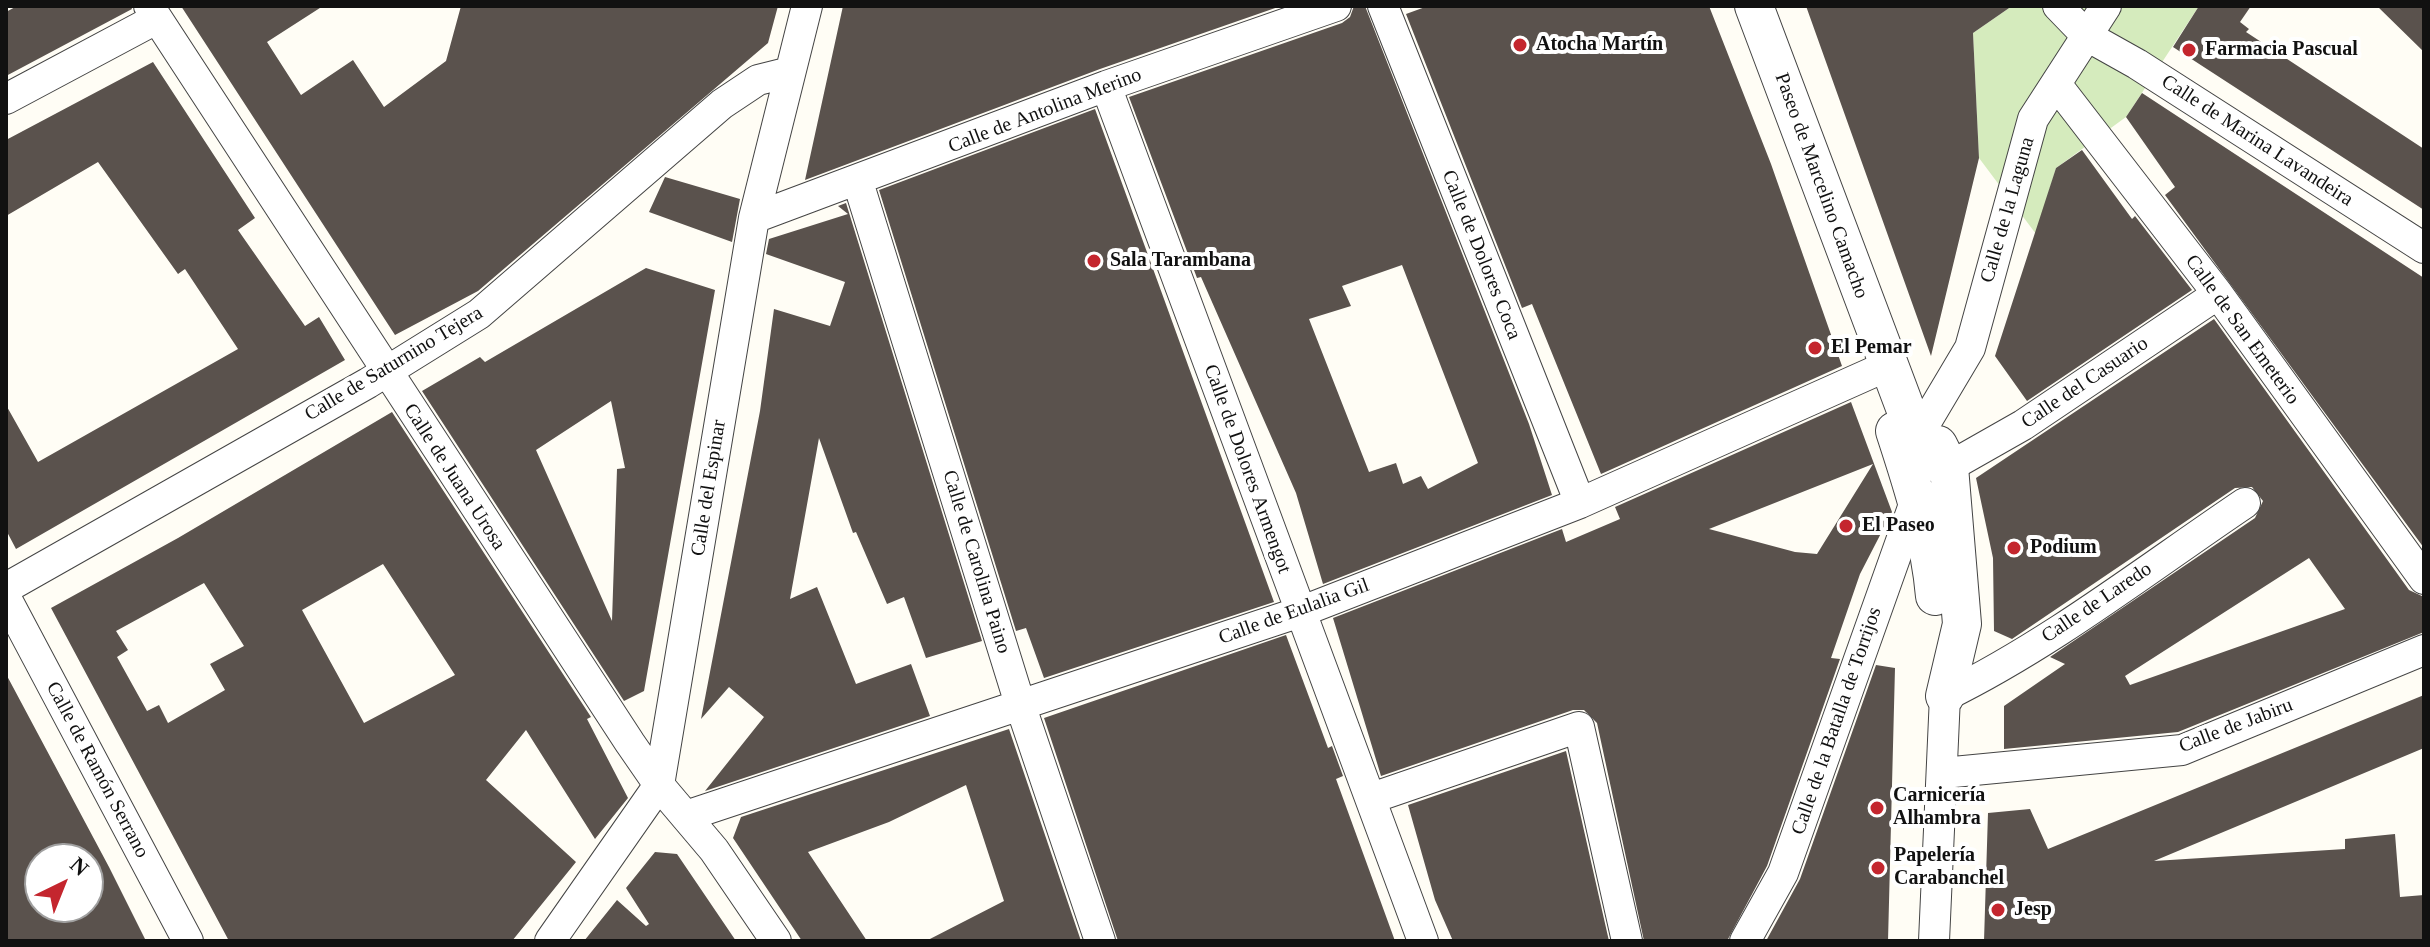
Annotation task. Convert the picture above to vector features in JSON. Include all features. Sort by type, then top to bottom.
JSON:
[{"type":"street","name":"Calle del Espinar","points":[[550,941],[659,785],[754,218],[807,6]]},
{"type":"street","name":"Calle de Antolina Merino","points":[[754,218],[858,182],[1106,86],[1336,6]]},
{"type":"street","name":"Calle de Dolores Coca","points":[[1383,6],[1580,503]]},
{"type":"street","name":"Paseo de Marcelino Camacho","points":[[1754,6],[1887,366],[1918,422],[1924,458],[1949,467],[1962,624],[1945,696]]},
{"type":"street","name":"Calle de Marina Lavandeira","points":[[2058,6],[2087,36],[2137,64],[2424,248]]},
{"type":"street","name":"Calle de la Laguna","points":[[1918,422],[1970,348],[2033,119],[2106,6]]},
{"type":"street","points":[[6,99],[152,12]]},
{"type":"street","name":"Calle de Juana Urosa","points":[[152,12],[385,372],[659,785],[714,850],[776,941]]},
{"type":"street","name":"Calle de Saturnino Tejera","points":[[6,588],[385,372],[479,314],[722,104],[758,80],[790,72]]},
{"type":"street","name":"Calle de San Emeterio","points":[[2056,84],[2218,294],[2424,579]]},
{"type":"street","name":"Calle de Dolores Armengot","points":[[1106,86],[1423,941]]},
{"type":"street","name":"Calle de Carolina Paino","points":[[858,182],[1020,704],[1100,941]]},
{"type":"street","name":"Calle del Casuario","points":[[1949,467],[2023,425],[2218,294]]},
{"type":"street","name":"Calle de Eulalia Gil","points":[[686,816],[1300,612],[1580,503],[1887,366]]},
{"type":"street","name":"Paseo de Marcelino Camacho","points":[[1887,366],[1888,411],[1917,496],[1932,558],[1945,696],[1934,941]]},
{"type":"street","name":"Calle de la Batalla de Torrijos","points":[[1745,941],[1783,873],[1917,496]]},
{"type":"street","name":"Calle de Laredo","points":[[1945,696],[1985,676],[2042,640],[2245,503]]},
{"type":"street","name":"Calle de Ramón Serrano","points":[[6,598],[188,941]]},
{"type":"street","name":"Calle de Jabiru","points":[[1943,773],[2182,750],[2424,650]]},
{"type":"street","points":[[1372,798],[1579,727],[1627,941]]},
{"type":"green space","points":[[2012,6],[2199,6],[2126,117],[2056,168],[2036,234],[1979,158],[1973,33]]},
{"type":"building","points":[[17,6],[131,6],[132,9],[6,76],[6,12]]},
{"type":"building","points":[[181,6],[323,6],[267,42],[301,95],[353,60],[384,107],[446,61],[461,6],[778,6],[768,43],[478,291],[395,335]]},
{"type":"building","points":[[843,6],[1281,6],[1100,69],[805,180]]},
{"type":"building","points":[[1354,6],[1365,6],[1529,424],[1552,495],[1323,584],[1296,493],[1201,277],[1197,278],[1129,97],[1342,23],[1350,17]],"holes":[[[1402,265],[1478,463],[1428,489],[1421,476],[1403,484],[1396,463],[1369,472],[1309,319],[1351,306],[1342,286]]]},
{"type":"building","points":[[1428,6],[1709,6],[1771,164],[1842,366],[1601,474],[1532,304],[1522,308],[1406,14]]},
{"type":"building","points":[[1806,6],[2012,6],[1973,33],[1979,158],[1931,356]]},
{"type":"building","points":[[2199,6],[2251,6],[2240,22],[2249,29],[2246,32],[2424,149],[2424,210],[2173,47]]},
{"type":"building","points":[[2377,6],[2424,6],[2424,52]]},
{"type":"building","points":[[153,62],[255,218],[238,230],[305,326],[319,317],[345,360],[16,549],[6,530],[6,405],[38,462],[238,349],[185,269],[178,274],[98,162],[6,216],[6,140]]},
{"type":"building","points":[[2142,93],[2424,278],[2424,548],[2165,195],[2175,187],[2126,117]]},
{"type":"building","points":[[1095,109],[1274,602],[1044,678],[1026,628],[1016,631],[879,190]]},
{"type":"building","points":[[2082,150],[2132,219],[2135,216],[2192,290],[2027,401],[1995,356],[2056,168]]},
{"type":"building","points":[[665,177],[740,199],[732,242],[649,212]]},
{"type":"building","points":[[846,203],[982,641],[926,658],[904,597],[887,604],[856,532],[853,533],[819,438],[790,599],[817,587],[856,684],[911,664],[930,716],[705,791],[764,717],[729,687],[701,719],[760,411],[774,309],[830,326],[845,282],[766,254],[769,239],[848,214],[838,206]]},
{"type":"building","points":[[646,268],[715,290],[644,691],[624,701],[422,391],[480,357],[485,362]],"holes":[[[611,401],[625,468],[617,469],[612,621],[536,450]]]},
{"type":"building","points":[[2214,319],[2409,590],[2424,597],[2424,632],[2178,732],[2004,749],[2004,706],[2065,664],[2050,657],[2255,518],[2263,501],[2252,487],[2235,488],[2012,639],[1994,631],[1993,558],[1976,478]],"holes":[[[2309,558],[2345,609],[2130,685],[2125,676]]]},
{"type":"building","points":[[1851,402],[1892,512],[1860,574],[1831,658],[1840,659],[1767,866],[1727,941],[1644,941],[1597,723],[1584,710],[1573,710],[1381,776],[1333,618],[1562,529],[1566,542],[1620,519],[1615,507]],"holes":[[[1873,464],[1817,554],[1795,552],[1709,529]]]},
{"type":"building","points":[[392,412],[591,717],[587,719],[628,798],[595,839],[526,730],[486,780],[576,862],[512,941],[229,941],[51,608],[178,538]],"holes":[[[383,564],[455,675],[364,723],[302,610]],[[204,583],[244,646],[210,664],[225,690],[168,723],[159,705],[147,711],[117,657],[128,650],[116,631]]]},
{"type":"building","points":[[1286,635],[1328,748],[1332,746],[1343,776],[1336,779],[1395,941],[1118,941],[1044,718]]},
{"type":"building","points":[[1876,665],[1895,668],[1888,941],[1766,941],[1800,879]]},
{"type":"building","points":[[6,674],[96,843],[24,843],[24,923],[104,923],[104,858],[146,941],[6,941]]},
{"type":"building","points":[[2424,695],[2424,748],[2154,861],[2345,849],[2345,839],[2395,834],[2400,897],[2424,895],[2424,941],[1984,941],[1988,813],[2030,809],[2048,849]]},
{"type":"building","points":[[1009,729],[1081,941],[926,941],[1004,901],[966,785],[889,822],[808,852],[867,941],[802,941],[733,838],[741,817]]},
{"type":"building","points":[[1566,751],[1609,941],[1453,941],[1435,900],[1408,805]]},
{"type":"building","points":[[655,852],[677,854],[736,941],[584,941],[617,900],[646,926],[649,924],[626,888]]},
{"type":"place","name":"Atocha Martín","points":[[1520,45]]},
{"type":"place","name":"Farmacia Pascual","points":[[2189,50]]},
{"type":"place","name":"Sala Tarambana","points":[[1094,261]]},
{"type":"place","name":"El Pemar","points":[[1815,348]]},
{"type":"place","name":"El Paseo","points":[[1846,526]]},
{"type":"place","name":"Podium","points":[[2014,548]]},
{"type":"place","name":"Carnicería Alhambra","points":[[1877,808]]},
{"type":"place","name":"Papelería Carabanchel","points":[[1878,868]]},
{"type":"place","name":"Jesp","points":[[1998,910]]}]
